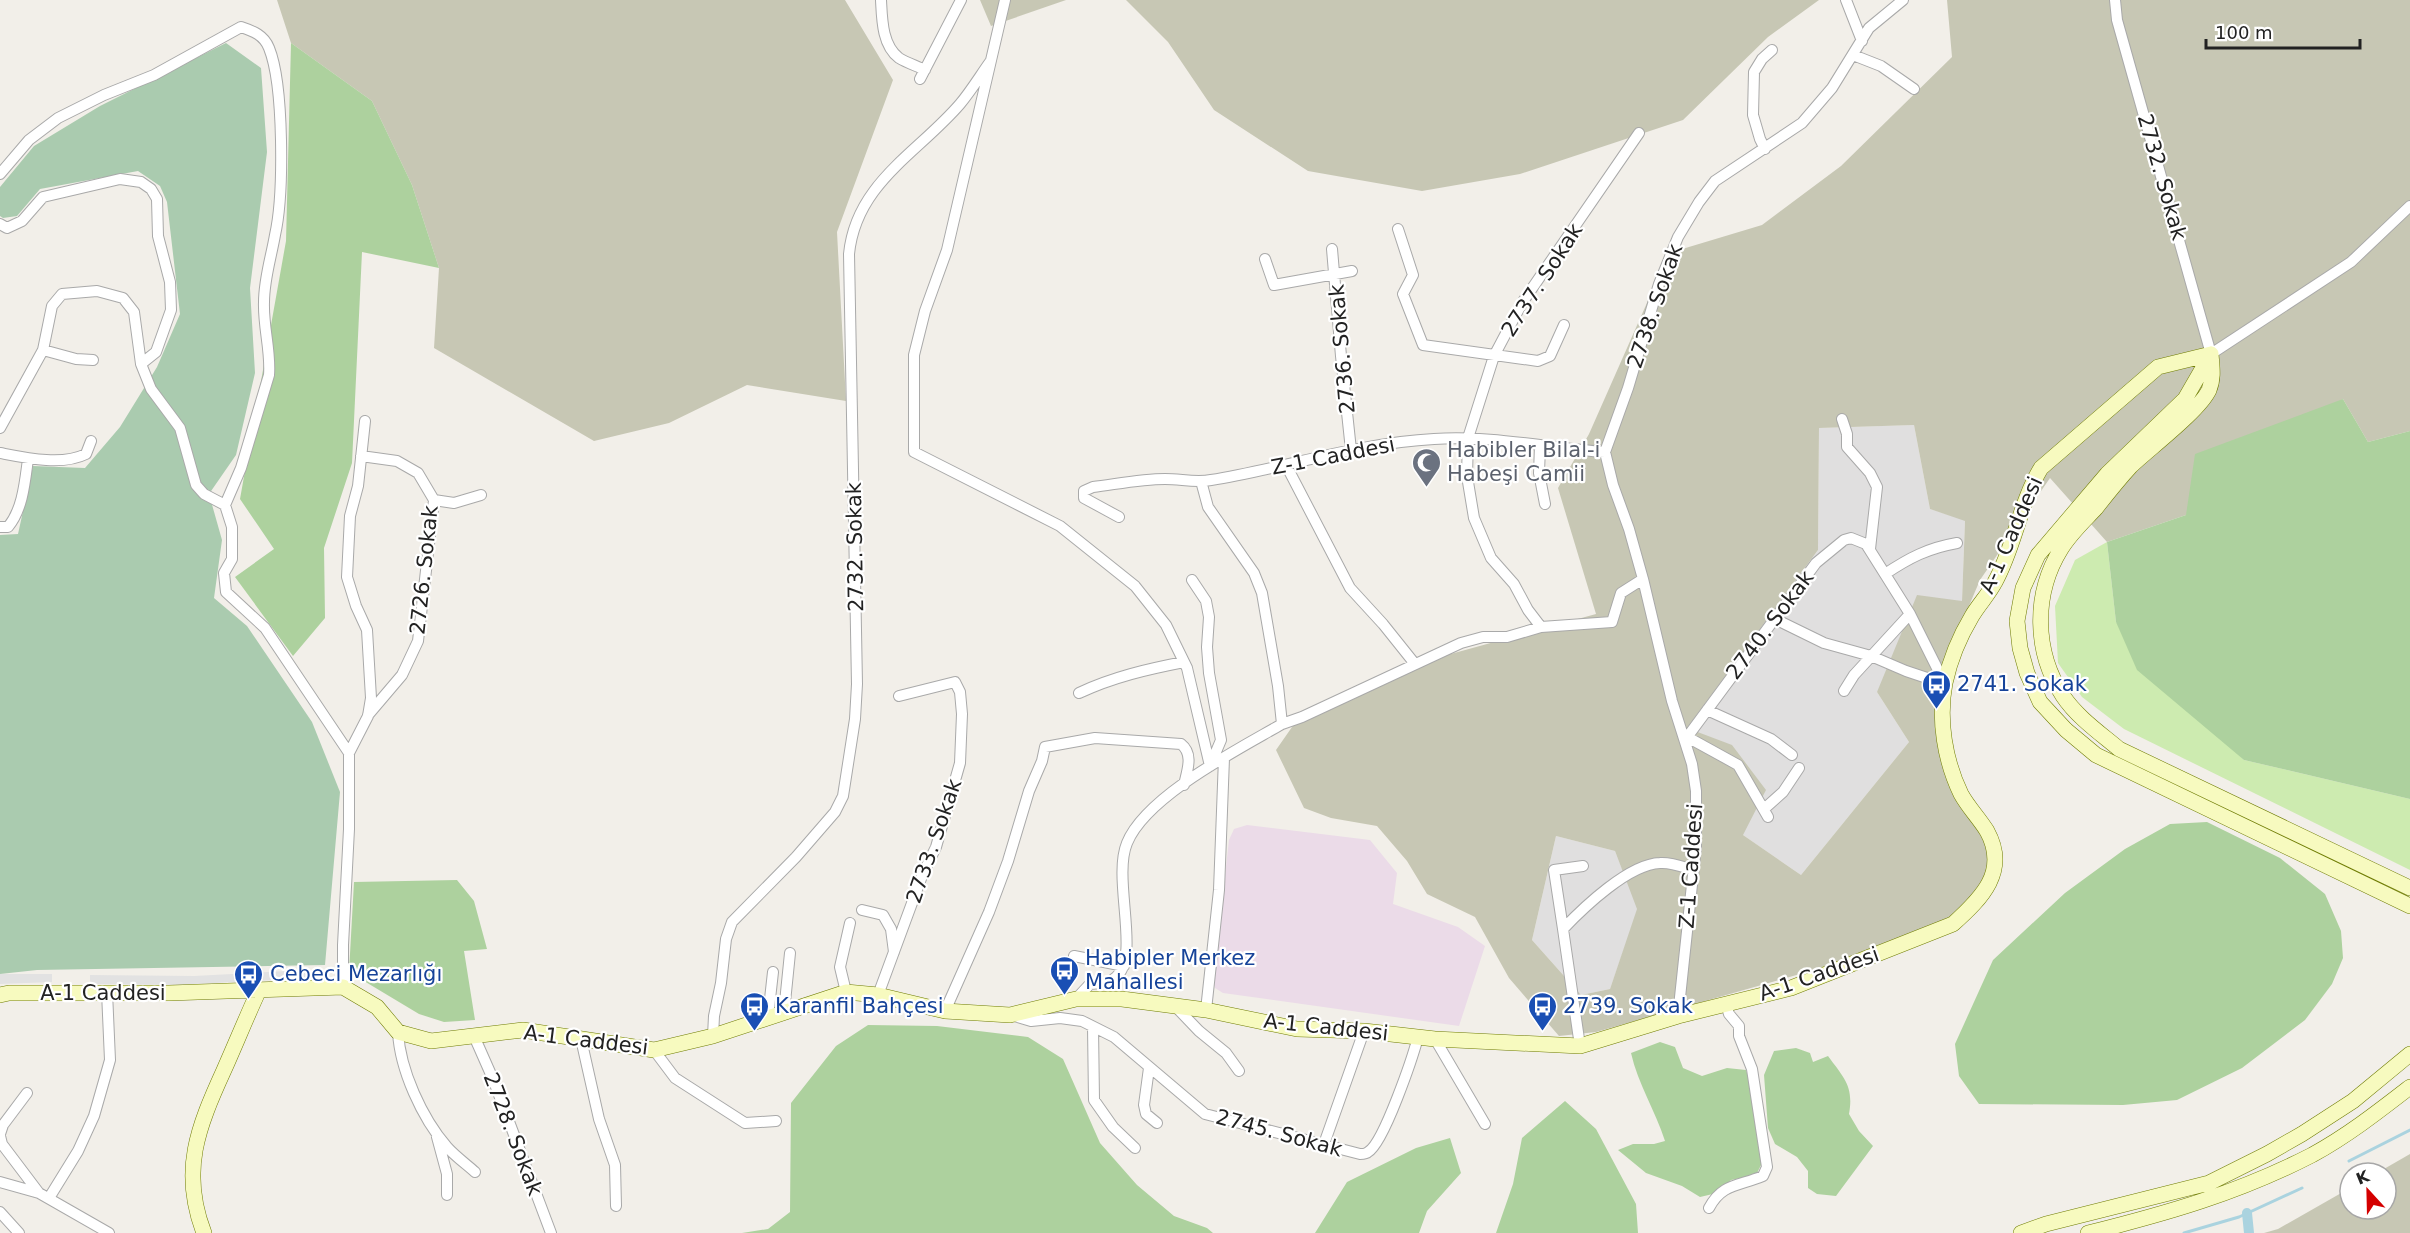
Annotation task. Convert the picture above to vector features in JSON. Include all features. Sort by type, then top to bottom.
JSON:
[{"type":"main road","name":"A-1 Caddesi","points":[[398,1032],[431,1041],[523,1030],[654,1050],[713,1036],[846,992],[878,995],[945,1011],[1010,1014],[1076,999],[1122,999],[1206,1010],[1298,1029],[1364,1031],[1435,1039],[1580,1046],[1678,1016],[1791,988],[1953,924],[1973,906],[1990,884],[1995,853],[1988,834],[1963,797],[1951,771],[1945,743],[1945,684],[1963,632],[1995,582],[2008,552],[2028,490],[2041,468],[2158,367],[2211,354]]},
{"type":"main road","points":[[2211,354],[2212,378],[2208,392],[2197,406],[2130,468],[2061,549],[2046,582],[2039,615],[2042,641],[2049,666],[2063,696],[2088,724],[2119,749],[2410,888]]},
{"type":"main road","points":[[2211,354],[2185,399],[2107,474],[2038,555],[2023,588],[2017,621],[2020,648],[2027,673],[2040,702],[2066,730],[2096,755],[2410,906]]},
{"type":"main road","name":"A-1 Caddesi","points":[[0,995],[41,992],[343,987]]},
{"type":"main road","points":[[343,987],[377,1007],[398,1032]]},
{"type":"main road","points":[[204,1233],[196,1213],[192,1191],[195,1142],[205,1111],[260,990]]},
{"type":"main road","points":[[2021,1233],[2046,1224],[2209,1183],[2302,1134],[2353,1101],[2410,1054]]},
{"type":"main road","points":[[2088,1233],[2171,1212],[2220,1196],[2313,1154],[2361,1125],[2410,1087]]},
{"type":"main road","points":[[2302,1134],[2313,1154]]},
{"type":"street","points":[[882,0],[882,25],[890,46],[898,57],[922,75],[961,0]]},
{"type":"street","name":"2732. Sokak","points":[[1005,0],[946,250],[925,310],[914,355],[914,452],[1060,526],[1135,586],[1166,625],[1184,662]]},
{"type":"street","points":[[1846,0],[1862,41]]},
{"type":"street","name":"2738. Sokak","points":[[1605,452],[1628,388],[1659,284],[1678,237],[1699,202],[1715,181],[1802,123],[1832,88],[1869,28],[1903,0]]},
{"type":"street","name":"2732. Sokak","points":[[2115,0],[2117,20],[2211,354]]},
{"type":"street","points":[[0,174],[29,140],[58,118],[104,95],[153,75],[241,27],[256,33],[266,42],[276,81],[280,137],[280,194],[276,234],[267,269],[264,304],[269,369],[255,425],[241,468],[225,505],[232,527],[231,559],[224,573],[226,592],[266,628],[349,753]]},
{"type":"street","points":[[1765,149],[1753,115],[1754,72],[1762,59],[1772,50]]},
{"type":"street","points":[[1853,55],[1881,66],[1914,89]]},
{"type":"street","name":"2732. Sokak","points":[[713,1036],[726,939],[732,922],[835,813],[843,796],[855,719],[857,684],[849,254],[851,236],[859,215],[881,180],[960,104],[990,62]]},
{"type":"street","name":"2737. Sokak","points":[[1541,627],[1528,610],[1514,584],[1491,558],[1474,518],[1467,476],[1468,438],[1494,356],[1522,303],[1640,133]]},
{"type":"street","points":[[0,224],[6,228],[22,221],[43,197],[120,178],[141,182],[151,189],[157,199],[158,236],[170,282],[171,310],[156,352],[141,364]]},
{"type":"street","points":[[2211,354],[2351,262],[2410,206]]},
{"type":"street","points":[[1398,229],[1413,275],[1403,294],[1423,345],[1494,356],[1545,360],[1550,356],[1564,325]]},
{"type":"street","name":"2736. Sokak","points":[[1332,249],[1352,450]]},
{"type":"street","points":[[1265,259],[1274,285],[1352,272]]},
{"type":"street","points":[[0,428],[43,350],[52,306],[62,294],[98,291],[123,298],[134,312],[141,364],[151,389],[180,428],[196,485],[204,494],[225,505]]},
{"type":"street","points":[[43,350],[76,359],[93,360]]},
{"type":"street","points":[[1842,420],[1847,434],[1847,447],[1870,473],[1877,488],[1870,549],[1910,614],[1945,684]]},
{"type":"street","name":"2726. Sokak","points":[[365,421],[358,486],[350,516],[347,577],[356,606],[367,630],[371,698],[368,716]]},
{"type":"street","name":"Z-1 Caddesi","points":[[1119,517],[1084,498],[1084,491],[1093,487],[1164,479],[1202,482],[1352,450],[1432,439],[1482,438],[1605,452],[1643,579],[1672,701],[1687,739],[1696,792],[1696,847],[1678,1016]]},
{"type":"street","points":[[0,453],[28,459],[76,459],[86,454],[91,441]]},
{"type":"street","points":[[1540,446],[1539,473],[1545,504]]},
{"type":"street","name":"2726. Sokak","points":[[343,987],[349,830],[349,753],[368,716],[402,675],[418,641],[435,500],[418,473],[397,461],[361,456]]},
{"type":"street","points":[[0,527],[8,526],[12,521],[22,496],[28,459]]},
{"type":"street","points":[[1286,465],[1350,588],[1415,664]]},
{"type":"street","points":[[1202,482],[1208,507],[1254,573],[1262,593],[1282,724]]},
{"type":"street","points":[[435,500],[454,503],[481,495]]},
{"type":"street","name":"2740. Sokak","points":[[1687,739],[1816,562],[1836,544],[1851,538],[1859,540],[1870,549]]},
{"type":"street","points":[[1885,574],[1911,556],[1957,543]]},
{"type":"street","points":[[1076,999],[1090,984],[1103,983],[1117,977],[1124,966],[1128,944],[1121,881],[1126,844],[1148,813],[1184,785],[1210,766],[1282,724],[1302,717],[1461,643],[1483,637],[1507,638],[1541,627],[1612,622],[1621,593],[1643,579]]},
{"type":"street","points":[[1192,580],[1206,601],[1209,617],[1207,647],[1209,673],[1221,740],[1210,766]]},
{"type":"street","points":[[1844,690],[1871,656],[1910,614]]},
{"type":"street","points":[[1774,618],[1824,643],[1871,656],[1945,684]]},
{"type":"street","points":[[1079,693],[1103,682],[1148,669],[1184,662],[1210,766]]},
{"type":"street","name":"2733. Sokak","points":[[878,995],[922,876],[936,847],[960,763],[962,714],[960,692],[955,682],[899,696]]},
{"type":"street","points":[[1707,710],[1771,740],[1792,755]]},
{"type":"street","points":[[945,1011],[1008,861],[1029,791],[1046,747],[1095,738],[1181,744],[1186,748],[1189,765],[1184,785]]},
{"type":"street","points":[[1687,739],[1738,765],[1766,813],[1799,768]]},
{"type":"street","points":[[1206,1010],[1219,890],[1224,758]]},
{"type":"street","points":[[1563,929],[1583,907],[1611,885],[1637,870],[1660,862],[1693,870]]},
{"type":"street","points":[[1580,1046],[1554,870],[1584,866]]},
{"type":"street","points":[[862,910],[883,915],[891,930],[894,955]]},
{"type":"street","points":[[846,992],[840,967],[850,923]]},
{"type":"street","points":[[784,1012],[790,953]]},
{"type":"street","points":[[1074,956],[1124,966]]},
{"type":"street","points":[[768,1017],[773,972]]},
{"type":"street","points":[[49,1198],[78,1152],[97,1105],[110,1060],[107,992]]},
{"type":"street","points":[[1709,1208],[1726,1189],[1763,1176],[1767,1167],[1752,1069],[1739,1036],[1739,1026],[1729,1014],[1726,1004]]},
{"type":"street","points":[[1176,1007],[1198,1031],[1226,1053],[1239,1071]]},
{"type":"street","name":"2745. Sokak","points":[[1010,1014],[1031,1021],[1060,1018],[1082,1021],[1114,1037],[1205,1114],[1359,1154],[1367,1153],[1372,1149],[1396,1101],[1413,1058],[1418,1037]]},
{"type":"street","points":[[1093,1027],[1095,1100],[1113,1127],[1135,1148]]},
{"type":"street","points":[[1324,1144],[1364,1031]]},
{"type":"street","points":[[398,1032],[399,1054],[435,1131],[447,1174],[447,1195]]},
{"type":"street","name":"2728. Sokak","points":[[474,1036],[551,1233]]},
{"type":"street","points":[[581,1039],[599,1119],[615,1165],[616,1206]]},
{"type":"street","points":[[1435,1039],[1485,1124]]},
{"type":"street","points":[[654,1050],[675,1078],[745,1123],[776,1121]]},
{"type":"street","points":[[1149,1068],[1144,1105],[1146,1114],[1157,1124]]},
{"type":"street","points":[[27,1093],[3,1125],[0,1135],[2,1144],[39,1193]]},
{"type":"street","points":[[435,1131],[448,1148],[475,1172]]},
{"type":"street","points":[[0,1182],[39,1193],[109,1233]]},
{"type":"street","points":[[0,1212],[19,1233]]},
{"type":"shaded area","points":[[277,0],[845,0],[893,80],[837,232],[846,401],[747,385],[669,423],[594,441],[434,348],[439,268],[412,185],[372,101],[291,43]]},
{"type":"shaded area","points":[[980,0],[1066,0],[991,26]]},
{"type":"shaded area","points":[[1126,0],[1819,0],[1768,37],[1683,120],[1520,174],[1422,191],[1308,171],[1214,110],[1168,42]]},
{"type":"shaded area","points":[[1947,0],[2410,0],[2410,431],[2368,442],[2343,399],[2186,515],[2107,542],[2050,478],[1980,580],[1939,676],[1943,748],[1990,831],[1989,882],[1942,923],[1814,970],[1596,1032],[1559,1036],[1509,978],[1475,917],[1427,894],[1407,861],[1377,826],[1331,818],[1304,808],[1276,750],[1299,717],[1418,663],[1596,614],[1558,488],[1589,434],[1669,253],[1762,225],[1841,166],[1952,57]],"holes":[[[1914,425],[1930,509],[1965,521],[1962,601],[1917,595],[1877,692],[1909,742],[1801,875],[1743,835],[1766,790],[1732,745],[1687,728],[1818,550],[1819,428]],[[1556,836],[1615,851],[1637,909],[1610,989],[1581,995],[1532,940]]]},
{"type":"shaded area","points":[[1914,425],[1930,509],[1965,520],[1962,601],[1877,692],[1909,742],[1801,875],[1743,835],[1687,728],[1818,550],[1819,428]]},
{"type":"shaded area","points":[[1247,825],[1370,840],[1397,873],[1393,904],[1458,927],[1485,946],[1459,1026],[1223,993],[1215,988],[1213,980],[1229,840],[1234,829]]},
{"type":"shaded area","points":[[1556,836],[1615,851],[1638,909],[1610,989],[1581,995],[1532,940]]},
{"type":"shaded area","points":[[305,970],[307,978],[179,985],[90,984],[90,975],[194,976]]},
{"type":"shaded area","points":[[0,974],[52,974],[52,982],[0,984]]},
{"type":"shaded area","points":[[2410,1154],[2410,1233],[2264,1233],[2278,1229],[2338,1195],[2338,1221],[2398,1221],[2398,1161]]},
{"type":"green space","points":[[226,43],[261,68],[267,152],[250,288],[255,373],[236,455],[209,494],[222,540],[214,598],[247,626],[312,722],[340,792],[325,965],[37,970],[0,974],[0,535],[18,534],[33,466],[85,468],[120,427],[157,367],[180,314],[167,202],[160,186],[138,171],[40,189],[17,216],[3,218],[0,216],[0,187],[34,146],[100,106]]},
{"type":"green space","points":[[291,43],[372,101],[412,185],[439,268],[362,252],[352,463],[324,548],[325,618],[293,656],[235,577],[274,549],[240,499],[286,241]]},
{"type":"green space","points":[[2343,399],[2368,442],[2410,431],[2410,799],[2244,760],[2137,670],[2116,622],[2107,542],[2186,515],[2195,454]]},
{"type":"green space","points":[[2107,542],[2116,622],[2244,760],[2410,799],[2410,870],[2124,729],[2082,697],[2058,663],[2055,606],[2075,560]]},
{"type":"green space","points":[[2207,822],[2280,858],[2325,894],[2341,931],[2343,958],[2332,984],[2305,1020],[2242,1068],[2177,1100],[2123,1105],[1979,1104],[1959,1076],[1955,1044],[1993,960],[2065,893],[2125,849],[2170,824]]},
{"type":"green space","points":[[457,880],[474,901],[487,949],[464,951],[475,1020],[444,1022],[419,1014],[349,972],[354,882]]},
{"type":"green space","points":[[868,1025],[937,1026],[1028,1037],[1063,1059],[1100,1143],[1137,1185],[1174,1216],[1207,1228],[1213,1233],[742,1233],[768,1229],[790,1212],[791,1103],[836,1046]]},
{"type":"green space","points":[[1660,1042],[1675,1047],[1683,1068],[1702,1076],[1727,1068],[1746,1070],[1752,1088],[1763,1161],[1756,1175],[1731,1180],[1717,1193],[1700,1197],[1682,1186],[1646,1173],[1618,1150],[1633,1144],[1654,1144],[1665,1141],[1631,1053]]},
{"type":"green space","points":[[1796,1048],[1810,1053],[1813,1062],[1828,1056],[1849,1089],[1849,1114],[1859,1131],[1873,1146],[1836,1196],[1817,1194],[1808,1188],[1808,1171],[1797,1157],[1775,1144],[1768,1128],[1764,1075],[1774,1051]]},
{"type":"green space","points":[[1565,1101],[1596,1129],[1636,1204],[1638,1233],[1496,1233],[1513,1184],[1522,1138]]},
{"type":"green space","points":[[1450,1138],[1461,1173],[1427,1211],[1419,1233],[1315,1233],[1347,1182],[1416,1148]]},
{"type":"waterway","points":[[2349,1161],[2410,1130]]},
{"type":"waterway","points":[[2184,1233],[2239,1217],[2302,1188]]},
{"type":"waterway","points":[[2247,1213],[2249,1233]]},
{"type":"place","name":"Habibler Bilal-i Habeşi Camii","points":[[1426,488]]},
{"type":"place","name":"2741. Sokak","points":[[1936,710]]},
{"type":"place","name":"Habipler Merkez Mahallesi","points":[[1064,996]]},
{"type":"place","name":"Cebeci Mezarlığı","points":[[249,1000]]},
{"type":"place","name":"Karanfil Bahçesi","points":[[754,1032]]},
{"type":"place","name":"2739. Sokak","points":[[1542,1032]]}]
